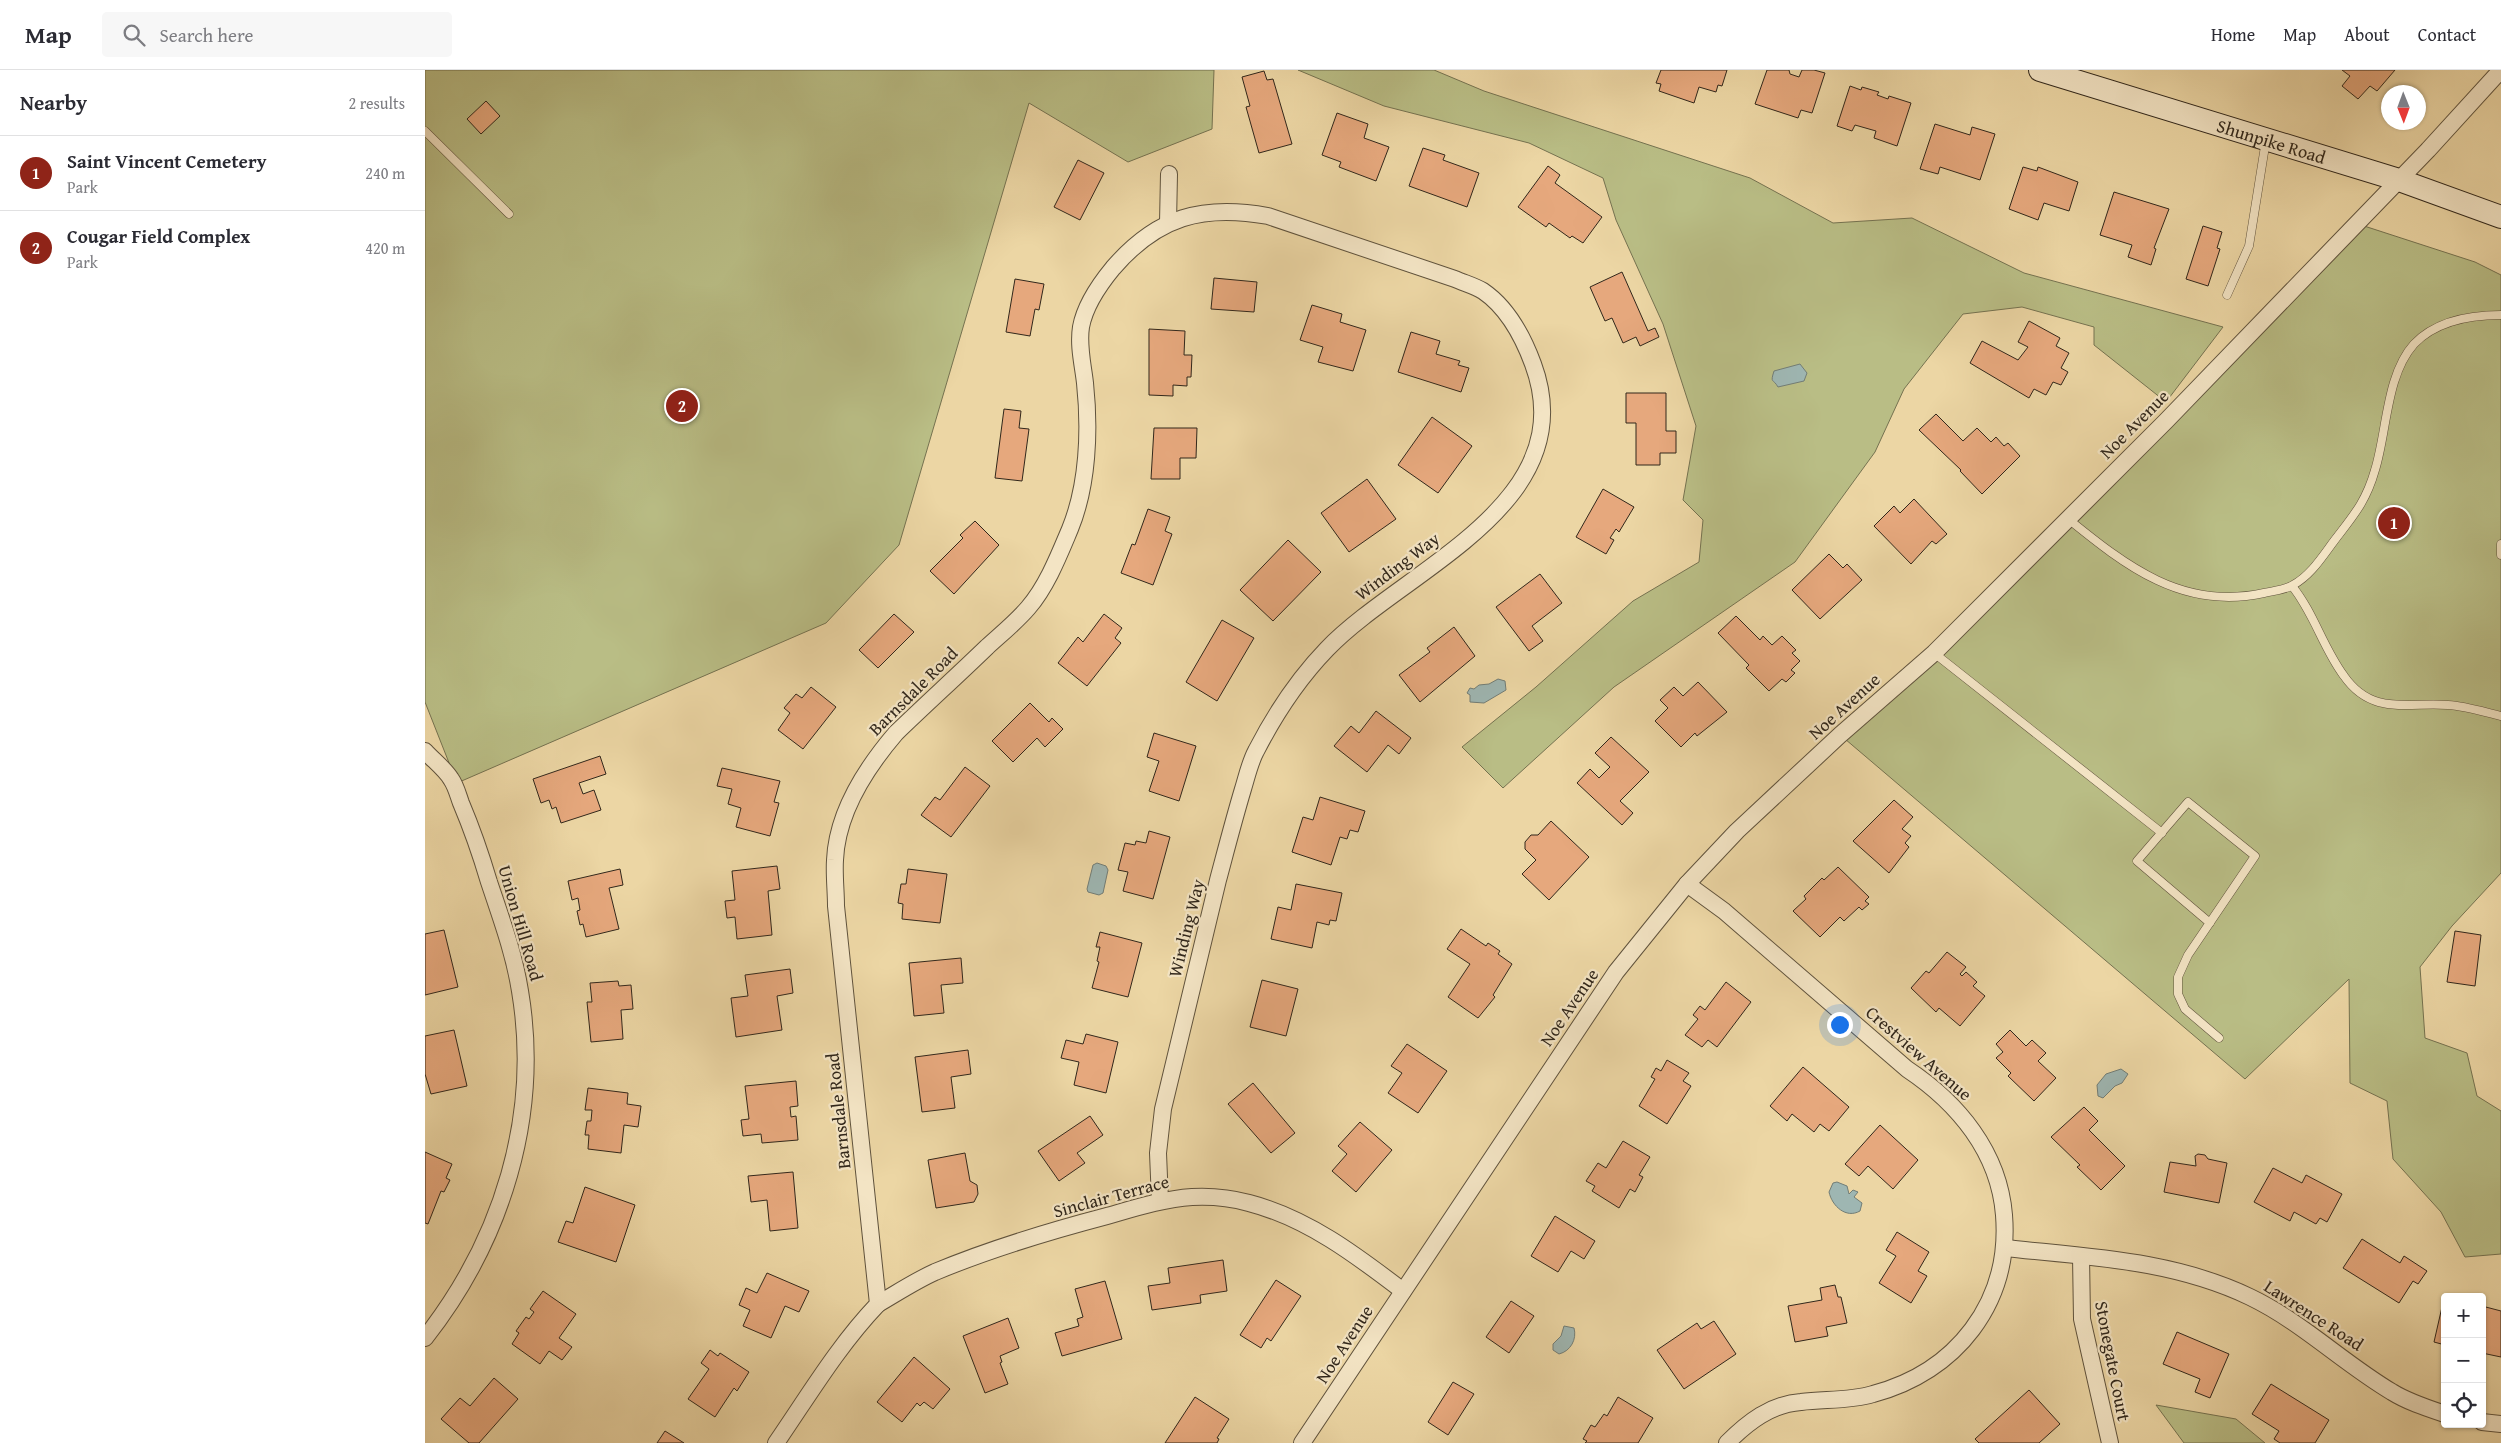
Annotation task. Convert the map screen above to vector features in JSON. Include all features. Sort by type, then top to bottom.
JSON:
[{"type":"main road","name":"Shunpike Road","points":[[2040,70],[2399,180],[2501,217]]},
{"type":"street","name":"Noe Avenue","points":[[1302,1443],[1616,972],[1687,884],[1840,735],[1934,653],[2067,518],[2167,421],[2399,180],[2501,70]]},
{"type":"street","points":[[1168,223],[1169,174]]},
{"type":"street","name":"Winding Way","points":[[1161,1201],[1157,1153],[1163,1109],[1231,828],[1254,754],[1274,717],[1299,682],[1327,649],[1358,620],[1494,516],[1513,495],[1534,457],[1542,416],[1536,373],[1526,346],[1503,310],[1483,291],[1268,216],[1240,211],[1211,212],[1183,217],[1168,223]]},
{"type":"street","name":"Barnsdale Road","points":[[878,1304],[836,906],[835,859],[841,831],[850,804],[862,778],[878,754],[896,733],[1029,607],[1055,565],[1074,516],[1086,456],[1085,385],[1080,342],[1085,314],[1106,277],[1124,256],[1145,236],[1168,223]]},
{"type":"street","name":"Union Hill Road","points":[[425,751],[451,778],[472,829],[512,949],[521,991],[526,1076],[522,1119],[514,1161],[502,1202],[486,1242],[466,1280],[425,1338]]},
{"type":"street","name":"Crestview Avenue","points":[[1687,884],[1724,911],[1907,1069],[1931,1085],[1952,1104],[1980,1142],[1996,1177],[2003,1204],[2005,1248],[2000,1275],[1990,1302],[1976,1326],[1947,1358],[1924,1374],[1898,1387],[1871,1395],[1800,1402],[1772,1409],[1759,1415],[1727,1443]]},
{"type":"street","name":"Sinclair Terrace","points":[[878,1304],[942,1270],[1041,1236],[1161,1201],[1193,1197],[1221,1198],[1249,1203],[1276,1212],[1315,1230],[1351,1252],[1403,1291]]},
{"type":"street","name":"Lawrence Road","points":[[2005,1248],[2169,1268],[2210,1280],[2249,1297],[2287,1318],[2392,1392],[2441,1413]]},
{"type":"street","name":"Stonegate Court","points":[[2081,1256],[2082,1319],[2110,1443]]},
{"type":"street","points":[[777,1443],[837,1351],[878,1304]]},
{"type":"street","points":[[2486,1422],[2501,1424]]},
{"type":"lane","points":[[425,131],[509,214]]},
{"type":"lane","points":[[2227,295],[2240,270],[2249,246],[2267,138]]},
{"type":"lane","points":[[2067,518],[2111,554],[2151,578],[2193,595],[2247,597],[2292,586],[2313,569],[2364,502],[2376,469],[2398,370],[2414,344],[2433,330],[2458,319],[2501,315]]},
{"type":"lane","points":[[2501,544],[2501,555]]},
{"type":"lane","points":[[2292,586],[2305,605],[2336,665],[2345,678],[2365,697],[2388,705],[2449,705],[2501,716]]},
{"type":"lane","points":[[1934,653],[2161,833]]},
{"type":"lane","points":[[2210,923],[2137,861],[2188,802],[2255,856],[2182,966],[2178,977],[2178,994],[2185,1010],[2219,1038]]},
{"type":"green space","points":[[425,70],[1214,70],[1212,129],[1128,162],[1029,103],[899,545],[826,623],[457,783],[425,702]]},
{"type":"green space","points":[[1298,70],[1434,70],[1484,91],[1750,178],[1833,223],[1912,218],[2024,273],[2223,327],[2166,402],[2094,345],[2094,327],[2022,307],[1963,314],[1904,389],[1875,452],[1795,562],[1614,687],[1503,788],[1462,747],[1536,687],[1633,601],[1699,562],[1703,520],[1683,500],[1696,426],[1663,324],[1616,220],[1603,178],[1529,143],[1384,106]]},
{"type":"green space","points":[[2358,224],[2475,262],[2501,275],[2501,873],[2452,926],[2420,967],[2425,1038],[2467,1053],[2477,1096],[2501,1111],[2501,1254],[2465,1257],[2441,1212],[2393,1159],[2387,1101],[2350,1083],[2349,979],[2245,1079],[1845,739]]},
{"type":"green space","points":[[2156,1405],[2236,1419],[2265,1443],[2184,1443]]},
{"type":"water","points":[[1800,364],[1807,373],[1804,381],[1778,387],[1772,378],[1774,371]]},
{"type":"water","points":[[1498,679],[1505,681],[1506,690],[1484,703],[1470,702],[1470,695],[1467,693],[1470,688],[1474,689],[1479,685],[1489,684]]},
{"type":"water","points":[[1097,863],[1106,866],[1108,870],[1103,893],[1099,895],[1088,892],[1087,889],[1093,865]]},
{"type":"water","points":[[2121,1069],[2128,1074],[2122,1083],[2115,1086],[2103,1098],[2098,1096],[2097,1085],[2106,1074]]},
{"type":"water","points":[[1837,1182],[1847,1186],[1849,1194],[1853,1190],[1858,1192],[1854,1197],[1862,1203],[1860,1211],[1855,1213],[1845,1212],[1836,1206],[1829,1192],[1833,1183]]},
{"type":"water","points":[[1564,1326],[1574,1328],[1575,1336],[1570,1347],[1559,1354],[1553,1350],[1553,1344],[1561,1336]]},
{"type":"building","points":[[1661,70],[1727,70],[1722,86],[1718,85],[1716,92],[1699,87],[1694,103],[1659,91],[1661,84],[1656,83]]},
{"type":"building","points":[[1767,70],[1789,70],[1790,74],[1799,77],[1802,70],[1814,70],[1825,73],[1812,113],[1801,110],[1798,118],[1755,104]]},
{"type":"building","points":[[2342,70],[2395,70],[2377,91],[2370,86],[2358,99],[2342,86],[2350,76]]},
{"type":"building","points":[[1264,71],[1267,80],[1273,79],[1292,144],[1259,153],[1246,107],[1250,106],[1242,77]]},
{"type":"building","points":[[1850,86],[1861,90],[1862,87],[1879,92],[1877,95],[1888,99],[1889,96],[1911,103],[1897,146],[1874,138],[1876,131],[1855,125],[1852,131],[1837,126]]},
{"type":"building","points":[[486,101],[500,116],[481,134],[467,119]]},
{"type":"building","points":[[1337,113],[1368,124],[1364,138],[1389,147],[1376,181],[1339,167],[1341,162],[1322,155]]},
{"type":"building","points":[[1935,124],[1970,135],[1972,127],[1995,134],[1980,180],[1940,167],[1938,174],[1920,169]]},
{"type":"building","points":[[1423,148],[1445,155],[1443,160],[1479,173],[1467,207],[1409,186]]},
{"type":"building","points":[[1078,160],[1104,173],[1080,220],[1054,207]]},
{"type":"building","points":[[1548,166],[1560,175],[1555,183],[1602,217],[1583,243],[1572,236],[1570,238],[1549,223],[1546,227],[1518,207]]},
{"type":"building","points":[[2023,167],[2037,171],[2038,167],[2078,182],[2069,211],[2044,203],[2038,220],[2009,209]]},
{"type":"building","points":[[2114,192],[2169,209],[2154,248],[2156,249],[2151,265],[2128,257],[2132,245],[2100,235]]},
{"type":"building","points":[[2203,226],[2222,232],[2217,248],[2220,249],[2208,286],[2186,279]]},
{"type":"building","points":[[1622,272],[1648,331],[1655,328],[1659,337],[1640,346],[1636,337],[1623,343],[1612,318],[1605,321],[1590,287]]},
{"type":"building","points":[[1214,278],[1257,282],[1254,312],[1211,309]]},
{"type":"building","points":[[1015,279],[1044,284],[1039,310],[1035,309],[1030,336],[1006,332]]},
{"type":"building","points":[[1312,305],[1342,314],[1340,322],[1366,330],[1353,371],[1318,362],[1323,347],[1300,340]]},
{"type":"building","points":[[2029,321],[2060,338],[2056,346],[2069,353],[2061,368],[2068,372],[2061,385],[2053,382],[2046,395],[2034,389],[2029,398],[1970,363],[1982,341],[2018,360],[2028,347],[2018,342]]},
{"type":"building","points":[[1149,329],[1185,331],[1184,355],[1192,355],[1191,377],[1187,377],[1187,386],[1173,385],[1173,396],[1149,395]]},
{"type":"building","points":[[1411,332],[1440,341],[1436,354],[1460,361],[1458,365],[1469,368],[1461,392],[1398,372]]},
{"type":"building","points":[[1626,393],[1666,393],[1666,431],[1676,431],[1676,453],[1660,453],[1660,465],[1636,465],[1636,423],[1626,423]]},
{"type":"building","points":[[1004,409],[1021,411],[1019,428],[1029,429],[1022,481],[995,478]]},
{"type":"building","points":[[1936,414],[1963,441],[1977,428],[1991,442],[1996,437],[2004,446],[2008,443],[2020,456],[1982,494],[1961,470],[1919,430]]},
{"type":"building","points":[[1432,417],[1472,446],[1438,493],[1398,465]]},
{"type":"building","points":[[1154,428],[1197,428],[1196,458],[1180,458],[1180,479],[1151,479]]},
{"type":"building","points":[[1367,479],[1396,519],[1349,552],[1321,513]]},
{"type":"building","points":[[1603,489],[1634,507],[1619,532],[1616,529],[1610,538],[1614,540],[1606,554],[1576,537]]},
{"type":"building","points":[[1914,499],[1947,534],[1936,544],[1932,541],[1911,564],[1874,526],[1894,506],[1900,513]]},
{"type":"building","points":[[1148,509],[1170,517],[1165,531],[1172,534],[1153,585],[1121,573],[1132,544],[1135,545]]},
{"type":"building","points":[[975,521],[999,545],[954,594],[930,571],[963,538],[960,535]]},
{"type":"building","points":[[1288,540],[1321,572],[1273,621],[1240,590]]},
{"type":"building","points":[[1829,554],[1843,568],[1847,564],[1862,580],[1820,619],[1792,590]]},
{"type":"building","points":[[1540,574],[1562,603],[1532,626],[1543,641],[1529,651],[1496,607]]},
{"type":"building","points":[[894,614],[914,632],[878,668],[859,650]]},
{"type":"building","points":[[1104,614],[1122,628],[1115,638],[1121,643],[1087,686],[1058,663],[1078,637],[1083,642]]},
{"type":"building","points":[[1736,616],[1760,640],[1763,636],[1772,645],[1782,636],[1796,650],[1792,653],[1800,661],[1791,670],[1795,673],[1786,682],[1782,679],[1769,691],[1746,668],[1749,665],[1718,633]]},
{"type":"building","points":[[1222,620],[1254,638],[1217,701],[1186,682]]},
{"type":"building","points":[[1454,627],[1475,656],[1420,702],[1399,675],[1430,652],[1427,648]]},
{"type":"building","points":[[1698,682],[1727,712],[1697,736],[1695,733],[1681,747],[1655,721],[1668,708],[1660,700],[1674,687],[1683,696]]},
{"type":"building","points":[[811,687],[836,707],[803,749],[778,730],[790,713],[784,708],[796,694],[802,698]]},
{"type":"building","points":[[1030,703],[1049,722],[1052,718],[1063,729],[1045,747],[1037,738],[1013,762],[992,741]]},
{"type":"building","points":[[1376,711],[1411,738],[1399,754],[1388,745],[1367,772],[1334,746],[1351,726],[1359,733]]},
{"type":"building","points":[[1154,733],[1196,746],[1179,801],[1149,791],[1159,761],[1147,757]]},
{"type":"building","points":[[1611,737],[1649,772],[1620,801],[1633,813],[1622,825],[1577,783],[1590,769],[1599,778],[1610,767],[1595,753]]},
{"type":"building","points":[[600,756],[606,774],[579,783],[583,794],[594,790],[601,810],[561,823],[556,807],[552,809],[549,800],[541,803],[533,779]]},
{"type":"building","points":[[965,767],[990,786],[951,837],[921,815],[935,797],[940,800]]},
{"type":"building","points":[[722,768],[780,781],[774,802],[779,803],[770,836],[736,827],[741,808],[728,804],[732,789],[717,786]]},
{"type":"building","points":[[1320,797],[1365,811],[1358,832],[1350,830],[1347,839],[1340,837],[1331,865],[1292,852],[1303,817],[1313,820]]},
{"type":"building","points":[[1894,800],[1913,817],[1902,829],[1911,836],[1905,843],[1909,847],[1889,873],[1853,841]]},
{"type":"building","points":[[1551,821],[1589,857],[1549,900],[1522,874],[1536,860],[1525,849],[1525,842],[1531,835],[1538,835]]},
{"type":"building","points":[[1149,831],[1170,837],[1153,899],[1123,891],[1128,872],[1118,870],[1125,843],[1135,845],[1136,841],[1146,843]]},
{"type":"building","points":[[777,866],[780,889],[768,891],[772,935],[737,939],[735,917],[727,918],[725,901],[735,900],[732,871]]},
{"type":"building","points":[[1838,867],[1869,897],[1865,901],[1869,904],[1862,910],[1859,907],[1844,921],[1840,917],[1820,937],[1793,911],[1806,899],[1804,896],[1822,878],[1824,880]]},
{"type":"building","points":[[620,869],[623,885],[609,888],[619,929],[586,937],[583,924],[580,925],[577,911],[580,910],[578,898],[572,900],[568,881]]},
{"type":"building","points":[[908,869],[947,874],[940,923],[902,919],[903,904],[898,903],[901,884],[906,884]]},
{"type":"building","points":[[1296,884],[1342,893],[1336,921],[1330,920],[1329,925],[1317,922],[1312,948],[1271,939],[1278,907],[1291,910]]},
{"type":"building","points":[[1461,929],[1486,946],[1488,943],[1500,951],[1498,954],[1512,964],[1493,995],[1495,997],[1478,1018],[1448,997],[1470,964],[1447,949]]},
{"type":"building","points":[[444,930],[458,987],[425,995],[425,934]]},
{"type":"building","points":[[2455,931],[2481,935],[2475,986],[2447,982]]},
{"type":"building","points":[[1100,932],[1142,943],[1128,997],[1092,988],[1099,962],[1097,961],[1100,947],[1096,947]]},
{"type":"building","points":[[1947,952],[1966,967],[1960,974],[1962,976],[1966,972],[1977,982],[1973,986],[1985,996],[1960,1026],[1939,1008],[1936,1012],[1911,988],[1926,971],[1929,973]]},
{"type":"building","points":[[961,958],[963,983],[941,985],[944,1013],[914,1016],[909,963]]},
{"type":"building","points":[[790,969],[793,993],[777,996],[782,1030],[736,1037],[731,998],[748,996],[745,975]]},
{"type":"building","points":[[1262,980],[1298,989],[1286,1036],[1250,1027]]},
{"type":"building","points":[[618,981],[619,986],[631,985],[633,1009],[621,1010],[623,1039],[591,1042],[587,1002],[592,1002],[590,983]]},
{"type":"building","points":[[1726,982],[1751,1002],[1717,1047],[1708,1040],[1702,1047],[1685,1035],[1698,1019],[1693,1015],[1700,1006],[1705,1010]]},
{"type":"building","points":[[454,1030],[467,1086],[431,1094],[425,1074],[425,1036]]},
{"type":"building","points":[[2010,1030],[2026,1046],[2032,1040],[2046,1053],[2038,1061],[2056,1078],[2034,1101],[2008,1076],[2011,1073],[1996,1058],[2003,1052],[1996,1044]]},
{"type":"building","points":[[1086,1034],[1118,1042],[1106,1093],[1074,1085],[1079,1062],[1061,1058],[1066,1040],[1083,1044]]},
{"type":"building","points":[[1407,1044],[1447,1071],[1418,1113],[1388,1093],[1402,1073],[1391,1066]]},
{"type":"building","points":[[968,1050],[971,1074],[951,1077],[955,1108],[922,1112],[915,1057]]},
{"type":"building","points":[[1667,1060],[1689,1073],[1683,1081],[1691,1086],[1667,1124],[1639,1106],[1655,1079],[1651,1077],[1656,1068],[1661,1071]]},
{"type":"building","points":[[1803,1067],[1849,1107],[1829,1131],[1820,1124],[1814,1132],[1792,1114],[1787,1121],[1770,1106]]},
{"type":"building","points":[[796,1081],[798,1106],[790,1107],[791,1117],[796,1116],[798,1140],[762,1143],[761,1134],[743,1136],[741,1120],[749,1119],[745,1086]]},
{"type":"building","points":[[1253,1083],[1295,1133],[1271,1153],[1228,1104]]},
{"type":"building","points":[[588,1088],[628,1093],[627,1104],[641,1106],[638,1127],[624,1125],[621,1153],[588,1149],[589,1135],[585,1135],[587,1121],[591,1121],[592,1110],[585,1110]]},
{"type":"building","points":[[2084,1107],[2098,1121],[2089,1130],[2125,1166],[2101,1190],[2077,1167],[2080,1165],[2051,1137]]},
{"type":"building","points":[[1090,1116],[1103,1135],[1077,1153],[1085,1163],[1059,1181],[1038,1151]]},
{"type":"building","points":[[1360,1122],[1392,1150],[1356,1192],[1332,1171],[1347,1154],[1338,1146]]},
{"type":"building","points":[[1880,1125],[1918,1160],[1893,1189],[1868,1166],[1859,1176],[1845,1164]]},
{"type":"building","points":[[1623,1141],[1650,1157],[1639,1175],[1643,1177],[1635,1192],[1630,1189],[1619,1208],[1592,1191],[1595,1186],[1586,1181],[1598,1163],[1606,1168]]},
{"type":"building","points":[[425,1152],[452,1164],[446,1178],[450,1180],[444,1192],[441,1191],[428,1224],[425,1223]]},
{"type":"building","points":[[965,1153],[970,1181],[977,1185],[978,1194],[974,1202],[936,1208],[928,1160]]},
{"type":"building","points":[[2198,1154],[2205,1155],[2208,1159],[2227,1163],[2219,1203],[2164,1192],[2170,1162],[2196,1166],[2195,1156]]},
{"type":"building","points":[[2273,1168],[2302,1183],[2306,1175],[2342,1194],[2327,1222],[2320,1218],[2316,1224],[2294,1212],[2290,1221],[2254,1202]]},
{"type":"building","points":[[793,1172],[798,1228],[770,1231],[767,1200],[751,1202],[748,1176]]},
{"type":"building","points":[[585,1187],[635,1205],[616,1262],[558,1242],[566,1221],[573,1223]]},
{"type":"building","points":[[1555,1216],[1595,1241],[1584,1259],[1571,1251],[1558,1272],[1531,1256]]},
{"type":"building","points":[[1897,1232],[1929,1252],[1918,1271],[1927,1276],[1911,1303],[1879,1283],[1896,1256],[1886,1250]]},
{"type":"building","points":[[2362,1239],[2400,1263],[2404,1256],[2427,1271],[2418,1284],[2413,1281],[2399,1303],[2343,1268]]},
{"type":"building","points":[[1223,1260],[1227,1291],[1200,1295],[1201,1303],[1152,1310],[1148,1286],[1170,1283],[1168,1268]]},
{"type":"building","points":[[767,1273],[809,1291],[799,1312],[785,1306],[771,1338],[743,1326],[750,1310],[739,1305],[746,1288],[757,1293]]},
{"type":"building","points":[[1276,1280],[1301,1296],[1271,1341],[1267,1338],[1261,1348],[1240,1335]]},
{"type":"building","points":[[1105,1281],[1122,1339],[1062,1356],[1055,1333],[1079,1326],[1077,1319],[1083,1317],[1075,1289]]},
{"type":"building","points":[[1835,1285],[1838,1297],[1841,1297],[1847,1323],[1826,1327],[1828,1336],[1795,1342],[1788,1306],[1822,1300],[1820,1288]]},
{"type":"building","points":[[543,1291],[576,1314],[559,1338],[572,1347],[562,1360],[549,1351],[540,1364],[512,1344],[519,1333],[516,1331],[526,1317],[529,1319],[534,1312],[530,1309]]},
{"type":"building","points":[[1511,1301],[1534,1316],[1509,1353],[1486,1337]]},
{"type":"building","points":[[2486,1307],[2501,1311],[2501,1357],[2486,1354]]},
{"type":"building","points":[[2441,1311],[2441,1344],[2434,1342]]},
{"type":"building","points":[[1008,1318],[1019,1348],[1000,1356],[1002,1362],[1000,1363],[1008,1384],[985,1393],[963,1336]]},
{"type":"building","points":[[1714,1321],[1736,1354],[1684,1389],[1657,1350],[1697,1323],[1701,1329]]},
{"type":"building","points":[[2177,1332],[2229,1354],[2210,1398],[2195,1392],[2200,1379],[2163,1364]]},
{"type":"building","points":[[710,1350],[718,1356],[720,1353],[749,1372],[737,1391],[734,1388],[715,1417],[688,1399],[709,1369],[701,1363]]},
{"type":"building","points":[[914,1357],[950,1389],[933,1409],[924,1402],[920,1406],[917,1403],[902,1422],[877,1402]]},
{"type":"building","points":[[494,1378],[518,1399],[479,1443],[469,1443],[441,1419],[460,1398],[470,1406]]},
{"type":"building","points":[[1453,1382],[1474,1394],[1448,1435],[1428,1422]]},
{"type":"building","points":[[2271,1384],[2329,1420],[2315,1443],[2280,1443],[2274,1439],[2279,1431],[2252,1414]]},
{"type":"building","points":[[2029,1390],[2060,1424],[2039,1443],[1979,1443],[1975,1439]]},
{"type":"building","points":[[1195,1397],[1229,1419],[1217,1438],[1219,1439],[1217,1443],[1165,1443]]},
{"type":"building","points":[[1618,1397],[1653,1418],[1638,1443],[1585,1443],[1587,1441],[1583,1439],[1591,1425],[1595,1427],[1604,1414],[1607,1416]]},
{"type":"building","points":[[665,1431],[684,1443],[657,1443]]},
{"type":"place","name":"Cougar Field Complex","points":[[682,406]]},
{"type":"place","name":"Saint Vincent Cemetery","points":[[2394,523]]}]
